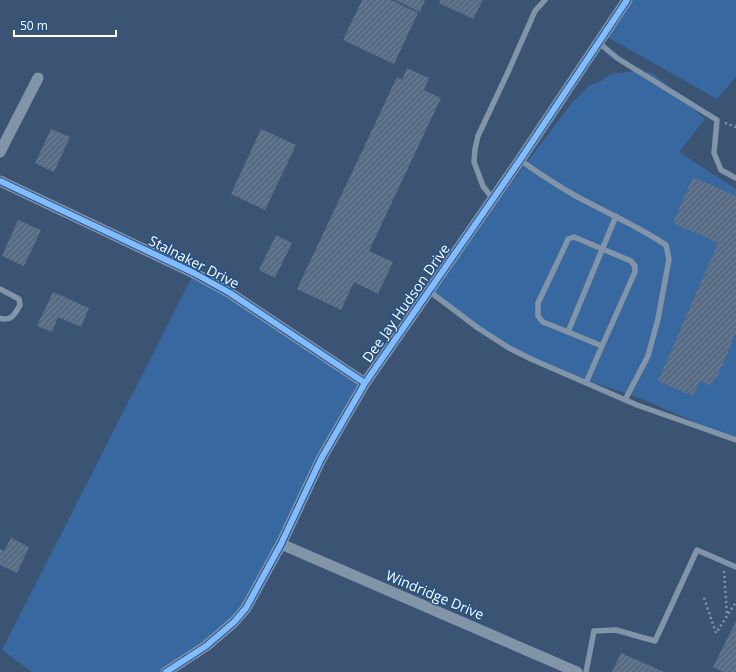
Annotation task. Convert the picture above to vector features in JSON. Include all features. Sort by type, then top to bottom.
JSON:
[{"type":"street","name":"Dee Jay Hudson Drive","points":[[166,672],[206,646],[234,622],[246,608],[280,544],[321,459],[365,383],[492,198],[520,160],[626,0]]},
{"type":"street","points":[[0,152],[38,78]]},
{"type":"street","name":"Stalnaker Drive","points":[[0,182],[194,273],[230,293],[365,383]]},
{"type":"street","name":"Windridge Drive","points":[[280,544],[577,672]]},
{"type":"lane","points":[[492,198],[483,186],[474,162],[478,136],[535,11],[546,0]]},
{"type":"lane","points":[[598,42],[617,58],[717,120],[714,153],[722,170],[736,178]]},
{"type":"lane","points":[[520,160],[550,181],[644,230],[666,245],[669,259],[658,318],[648,356],[625,400]]},
{"type":"lane","points":[[568,332],[616,216]]},
{"type":"lane","points":[[586,383],[602,346],[634,272],[635,266],[631,262],[603,248],[574,237],[568,240],[538,303],[538,316],[543,322],[602,346]]},
{"type":"lane","points":[[0,289],[19,299],[20,305],[11,318],[5,320],[0,318]]},
{"type":"lane","points":[[429,291],[478,328],[509,348],[531,359],[625,400],[736,440]]},
{"type":"lane","points":[[586,672],[594,631],[616,630],[655,641],[697,550],[736,566]]},
{"type":"path","points":[[726,562],[724,569],[727,615]]},
{"type":"path","points":[[704,598],[716,633],[736,602]]},
{"type":"shaded area","points":[[627,0],[736,0],[736,77],[717,99],[604,35]]},
{"type":"shaded area","points":[[634,71],[653,73],[705,119],[679,152],[736,189],[736,440],[642,399],[563,372],[509,348],[429,291],[572,103],[590,85],[601,81],[611,74]]},
{"type":"shaded area","points":[[194,273],[365,383],[246,608],[166,672],[32,672],[2,650]]},
{"type":"building","points":[[362,0],[391,0],[418,13],[394,64],[343,40]]},
{"type":"building","points":[[395,0],[425,0],[420,12]]},
{"type":"building","points":[[440,0],[483,0],[473,19],[439,3]]},
{"type":"building","points":[[407,68],[429,78],[424,90],[441,98],[369,251],[393,262],[378,294],[354,282],[341,310],[297,289],[397,77],[402,80]]},
{"type":"building","points":[[51,129],[70,137],[54,172],[35,163]]},
{"type":"building","points":[[261,129],[296,145],[265,210],[231,194]]},
{"type":"building","points":[[693,177],[736,196],[736,333],[717,377],[716,376],[711,386],[700,381],[693,396],[658,381],[718,243],[673,223]]},
{"type":"building","points":[[18,220],[41,230],[24,266],[2,256]]},
{"type":"building","points":[[276,235],[292,243],[275,278],[259,270]]},
{"type":"building","points":[[53,292],[89,308],[81,327],[58,317],[52,332],[37,326]]},
{"type":"building","points":[[11,538],[29,547],[17,573],[0,565],[0,549],[4,551]]},
{"type":"building","points":[[736,621],[736,672],[723,672],[713,667]]},
{"type":"building","points":[[621,653],[664,672],[612,672]]},
{"type":"cycle path","points":[[166,672],[206,646],[234,622],[246,608],[281,544],[321,459],[365,383],[520,160],[627,0]]},
{"type":"cycle path","points":[[0,181],[194,273],[230,293],[365,383]]}]
